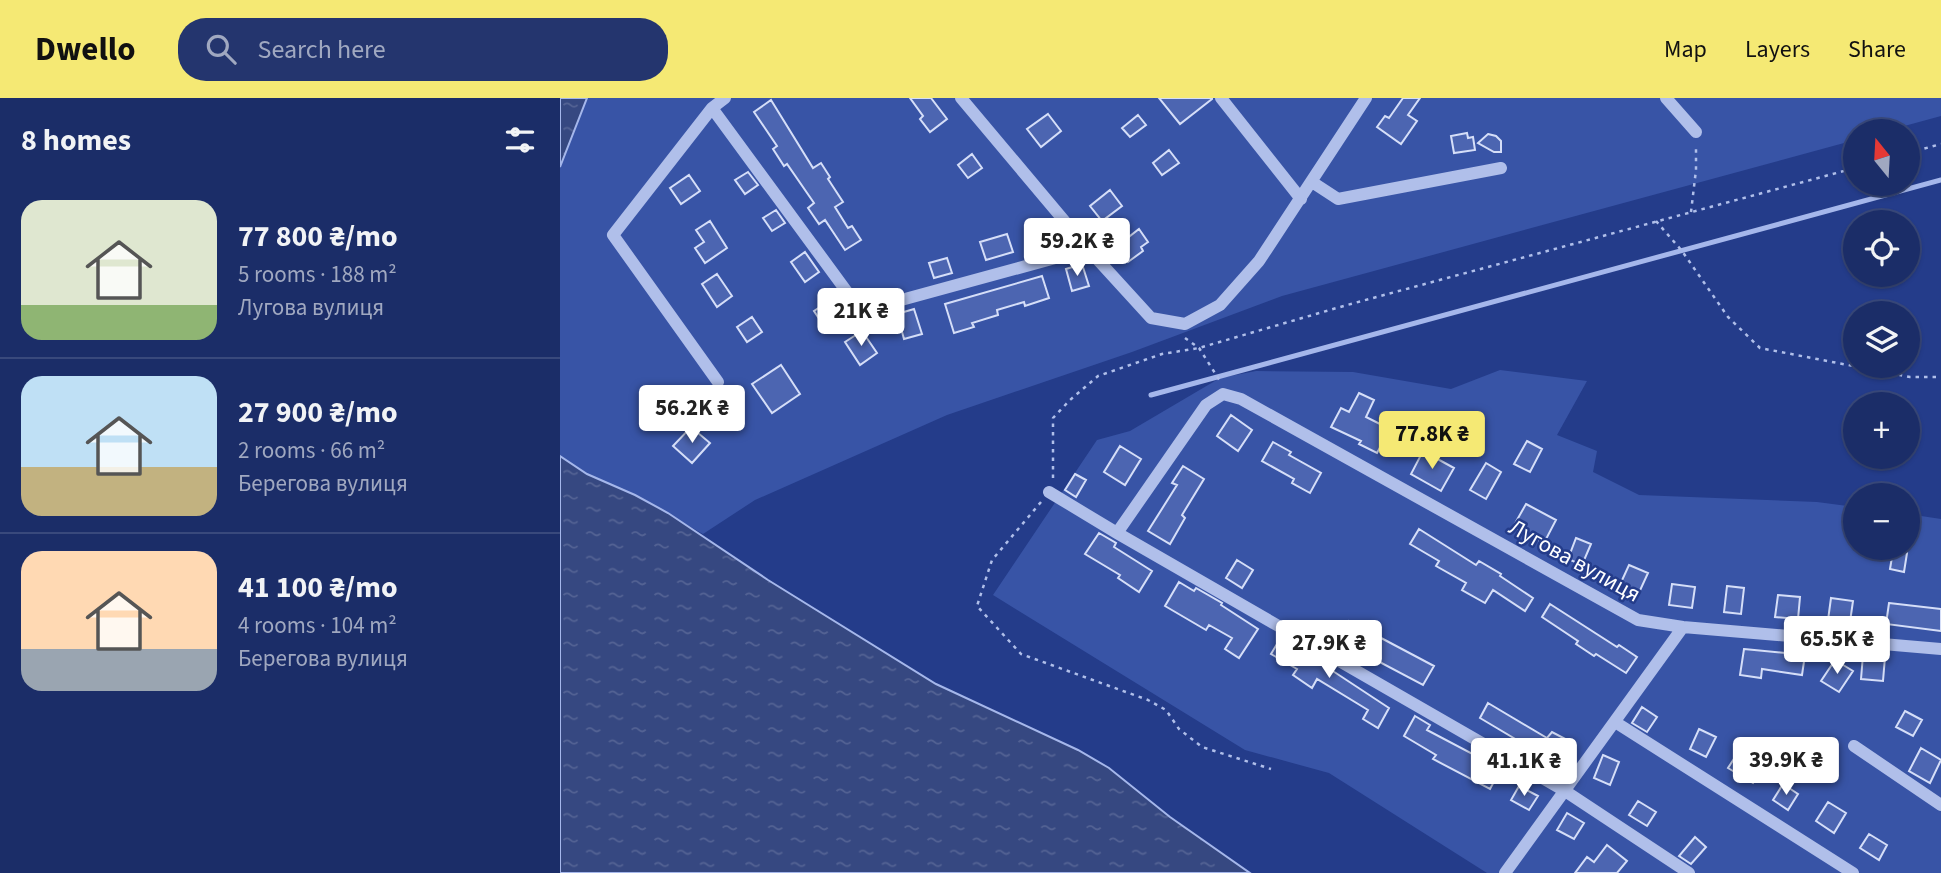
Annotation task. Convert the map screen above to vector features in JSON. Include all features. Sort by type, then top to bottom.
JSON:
[{"type":"street","points":[[719,382],[613,235],[712,107],[725,98]]},
{"type":"street","points":[[961,98],[1088,249],[1151,318],[1185,324],[1220,305],[1259,261],[1366,98]]},
{"type":"street","points":[[1221,98],[1301,199]]},
{"type":"street","points":[[1666,98],[1696,132]]},
{"type":"street","points":[[712,107],[860,310],[1088,249]]},
{"type":"street","points":[[1312,182],[1338,199],[1501,168]]},
{"type":"street","points":[[1117,533],[1206,405],[1223,394]]},
{"type":"street","name":"Лугова вулиця","points":[[1223,394],[1241,398],[1638,620],[1683,627],[1941,649]]},
{"type":"street","points":[[1049,492],[1565,791],[1689,873]]},
{"type":"street","points":[[1505,873],[1683,627]]},
{"type":"street","points":[[1615,722],[1853,873]]},
{"type":"street","points":[[1854,746],[1941,805]]},
{"type":"path","points":[[1691,212],[1696,170],[1696,132]]},
{"type":"path","points":[[1920,150],[1941,144]]},
{"type":"path","points":[[1656,221],[1682,251],[1728,317],[1760,348],[1910,377],[1941,377]]},
{"type":"path","points":[[1199,348],[1220,379],[1223,394]]},
{"type":"shaded area","points":[[587,98],[1941,98],[1941,116],[1920,122],[1920,119],[1843,119],[1843,143],[1282,296],[1132,352],[947,415],[755,500],[703,534],[635,495],[587,474],[560,456],[560,167]]},
{"type":"shaded area","points":[[1500,370],[1587,381],[1557,435],[1597,451],[1593,472],[1639,495],[1843,505],[1843,560],[1920,560],[1920,516],[1941,519],[1941,873],[1487,873],[1329,773],[1245,750],[993,595],[1097,440],[1130,431],[1220,378],[1256,371],[1353,372],[1451,389]]},
{"type":"water","points":[[560,98],[587,98],[560,167]]},
{"type":"water","points":[[560,456],[587,474],[668,513],[768,580],[936,684],[1078,750],[1109,768],[1170,817],[1250,873],[560,873]]},
{"type":"building","points":[[910,98],[931,98],[947,119],[930,132]]},
{"type":"building","points":[[1159,98],[1212,98],[1212,99],[1180,124]]},
{"type":"building","points":[[1403,98],[1420,98],[1408,115],[1417,121],[1401,144],[1377,127],[1385,116],[1389,118]]},
{"type":"building","points":[[771,100],[813,168],[821,163],[843,202],[835,207],[848,228],[852,226],[861,240],[845,250],[825,220],[819,224],[808,208],[814,203],[787,164],[784,166],[773,149],[777,146],[754,112]]},
{"type":"building","points":[[1048,114],[1061,131],[1041,147],[1027,129]]},
{"type":"building","points":[[1138,115],[1146,125],[1130,137],[1122,128]]},
{"type":"building","points":[[1467,133],[1468,138],[1473,137],[1475,150],[1454,153],[1451,136]]},
{"type":"building","points":[[1488,134],[1501,141],[1501,152],[1494,152],[1478,143]]},
{"type":"building","points":[[1169,150],[1179,163],[1162,175],[1153,163]]},
{"type":"building","points":[[972,154],[982,168],[968,178],[958,165]]},
{"type":"building","points":[[748,172],[758,185],[745,194],[735,180]]},
{"type":"building","points":[[689,175],[700,191],[681,204],[670,188]]},
{"type":"building","points":[[1110,190],[1122,206],[1102,221],[1090,206]]},
{"type":"building","points":[[776,210],[785,223],[772,231],[763,218]]},
{"type":"building","points":[[710,221],[727,248],[705,263],[695,248],[704,242],[696,230]]},
{"type":"building","points":[[1051,222],[1065,239],[1042,253],[1031,238]]},
{"type":"building","points":[[1139,229],[1148,242],[1141,247],[1143,251],[1128,262],[1116,247]]},
{"type":"building","points":[[1007,234],[1013,252],[986,260],[980,242]]},
{"type":"building","points":[[805,252],[819,272],[805,282],[791,262]]},
{"type":"building","points":[[947,258],[952,273],[934,278],[929,263]]},
{"type":"building","points":[[1082,264],[1089,286],[1072,291],[1066,269]]},
{"type":"building","points":[[717,274],[732,296],[717,307],[702,284]]},
{"type":"building","points":[[1042,276],[1049,298],[1025,306],[1024,302],[997,310],[998,315],[972,323],[974,327],[954,333],[945,304]]},
{"type":"building","points":[[838,295],[849,309],[826,329],[814,311]]},
{"type":"building","points":[[914,309],[922,334],[904,339],[897,314]]},
{"type":"building","points":[[752,317],[762,332],[747,342],[737,327]]},
{"type":"building","points":[[862,331],[877,353],[860,365],[845,342]]},
{"type":"building","points":[[781,365],[800,394],[772,413],[752,384]]},
{"type":"building","points":[[1359,393],[1374,400],[1366,417],[1390,429],[1377,453],[1359,444],[1361,441],[1331,427],[1341,408],[1349,412]]},
{"type":"building","points":[[1231,415],[1252,430],[1238,451],[1217,436]]},
{"type":"building","points":[[691,427],[710,443],[692,463],[673,446]]},
{"type":"building","points":[[1527,441],[1542,449],[1530,472],[1514,464]]},
{"type":"building","points":[[1273,442],[1291,452],[1289,455],[1321,473],[1310,493],[1292,483],[1294,479],[1262,461]]},
{"type":"building","points":[[1120,446],[1141,459],[1125,485],[1104,472]]},
{"type":"building","points":[[1423,451],[1454,468],[1441,491],[1411,474]]},
{"type":"building","points":[[1486,463],[1501,472],[1486,499],[1470,490]]},
{"type":"building","points":[[1183,466],[1204,479],[1182,515],[1185,518],[1170,544],[1148,531],[1177,485],[1172,483]]},
{"type":"building","points":[[1075,474],[1086,480],[1076,497],[1065,490]]},
{"type":"building","points":[[1526,504],[1556,520],[1544,543],[1513,527]]},
{"type":"building","points":[[1419,529],[1476,565],[1479,561],[1501,574],[1500,576],[1533,598],[1525,611],[1493,590],[1485,603],[1462,590],[1466,583],[1436,566],[1439,561],[1410,544]]},
{"type":"building","points":[[1099,533],[1116,543],[1114,547],[1152,571],[1139,592],[1118,578],[1120,575],[1085,554]]},
{"type":"building","points":[[1576,538],[1591,544],[1582,565],[1568,559]]},
{"type":"building","points":[[1237,560],[1253,570],[1242,588],[1226,578]]},
{"type":"building","points":[[1892,560],[1906,560],[1904,572],[1890,569]]},
{"type":"building","points":[[1629,565],[1648,573],[1637,597],[1618,589]]},
{"type":"building","points":[[1179,582],[1222,603],[1221,605],[1258,629],[1239,658],[1225,649],[1232,638],[1209,625],[1206,630],[1165,606]]},
{"type":"building","points":[[1672,584],[1695,587],[1692,608],[1669,605]]},
{"type":"building","points":[[1727,586],[1744,588],[1741,614],[1724,612]]},
{"type":"building","points":[[1778,595],[1800,597],[1798,619],[1775,617]]},
{"type":"building","points":[[1831,598],[1853,601],[1850,622],[1828,620]]},
{"type":"building","points":[[1889,603],[1941,609],[1941,631],[1886,624]]},
{"type":"building","points":[[1550,604],[1637,657],[1626,673],[1576,644],[1578,641],[1542,617]]},
{"type":"building","points":[[1349,621],[1434,666],[1423,685],[1338,640]]},
{"type":"building","points":[[1280,639],[1389,708],[1378,728],[1363,719],[1368,710],[1317,679],[1312,688],[1293,675],[1297,669],[1271,654]]},
{"type":"building","points":[[1744,649],[1805,655],[1802,675],[1762,669],[1761,678],[1740,675]]},
{"type":"building","points":[[1863,655],[1885,657],[1883,681],[1861,679]]},
{"type":"building","points":[[1835,660],[1853,671],[1839,692],[1821,681]]},
{"type":"building","points":[[1488,703],[1547,738],[1552,732],[1571,742],[1554,770],[1535,759],[1539,753],[1480,718]]},
{"type":"building","points":[[1642,707],[1657,717],[1647,732],[1632,723]]},
{"type":"building","points":[[1905,711],[1922,720],[1913,736],[1896,727]]},
{"type":"building","points":[[1415,716],[1430,725],[1427,730],[1501,769],[1490,789],[1433,759],[1436,755],[1404,736]]},
{"type":"building","points":[[1699,729],[1716,737],[1706,757],[1690,749]]},
{"type":"building","points":[[1921,748],[1941,760],[1930,783],[1909,771]]},
{"type":"building","points":[[1739,751],[1764,766],[1753,783],[1728,768]]},
{"type":"building","points":[[1603,755],[1619,762],[1610,785],[1594,778]]},
{"type":"building","points":[[1783,784],[1798,794],[1788,810],[1773,800]]},
{"type":"building","points":[[1519,786],[1538,796],[1529,810],[1511,800]]},
{"type":"building","points":[[1638,801],[1656,812],[1647,826],[1629,815]]},
{"type":"building","points":[[1828,802],[1846,813],[1834,833],[1816,821]]},
{"type":"building","points":[[1567,813],[1584,823],[1574,839],[1557,830]]},
{"type":"building","points":[[1869,834],[1887,845],[1879,860],[1860,848]]},
{"type":"building","points":[[1695,837],[1706,847],[1691,864],[1679,856]]},
{"type":"building","points":[[1607,845],[1627,861],[1617,873],[1575,873],[1587,857],[1594,862]]},
{"type":"waterway","points":[[1151,395],[1941,180]]}]
